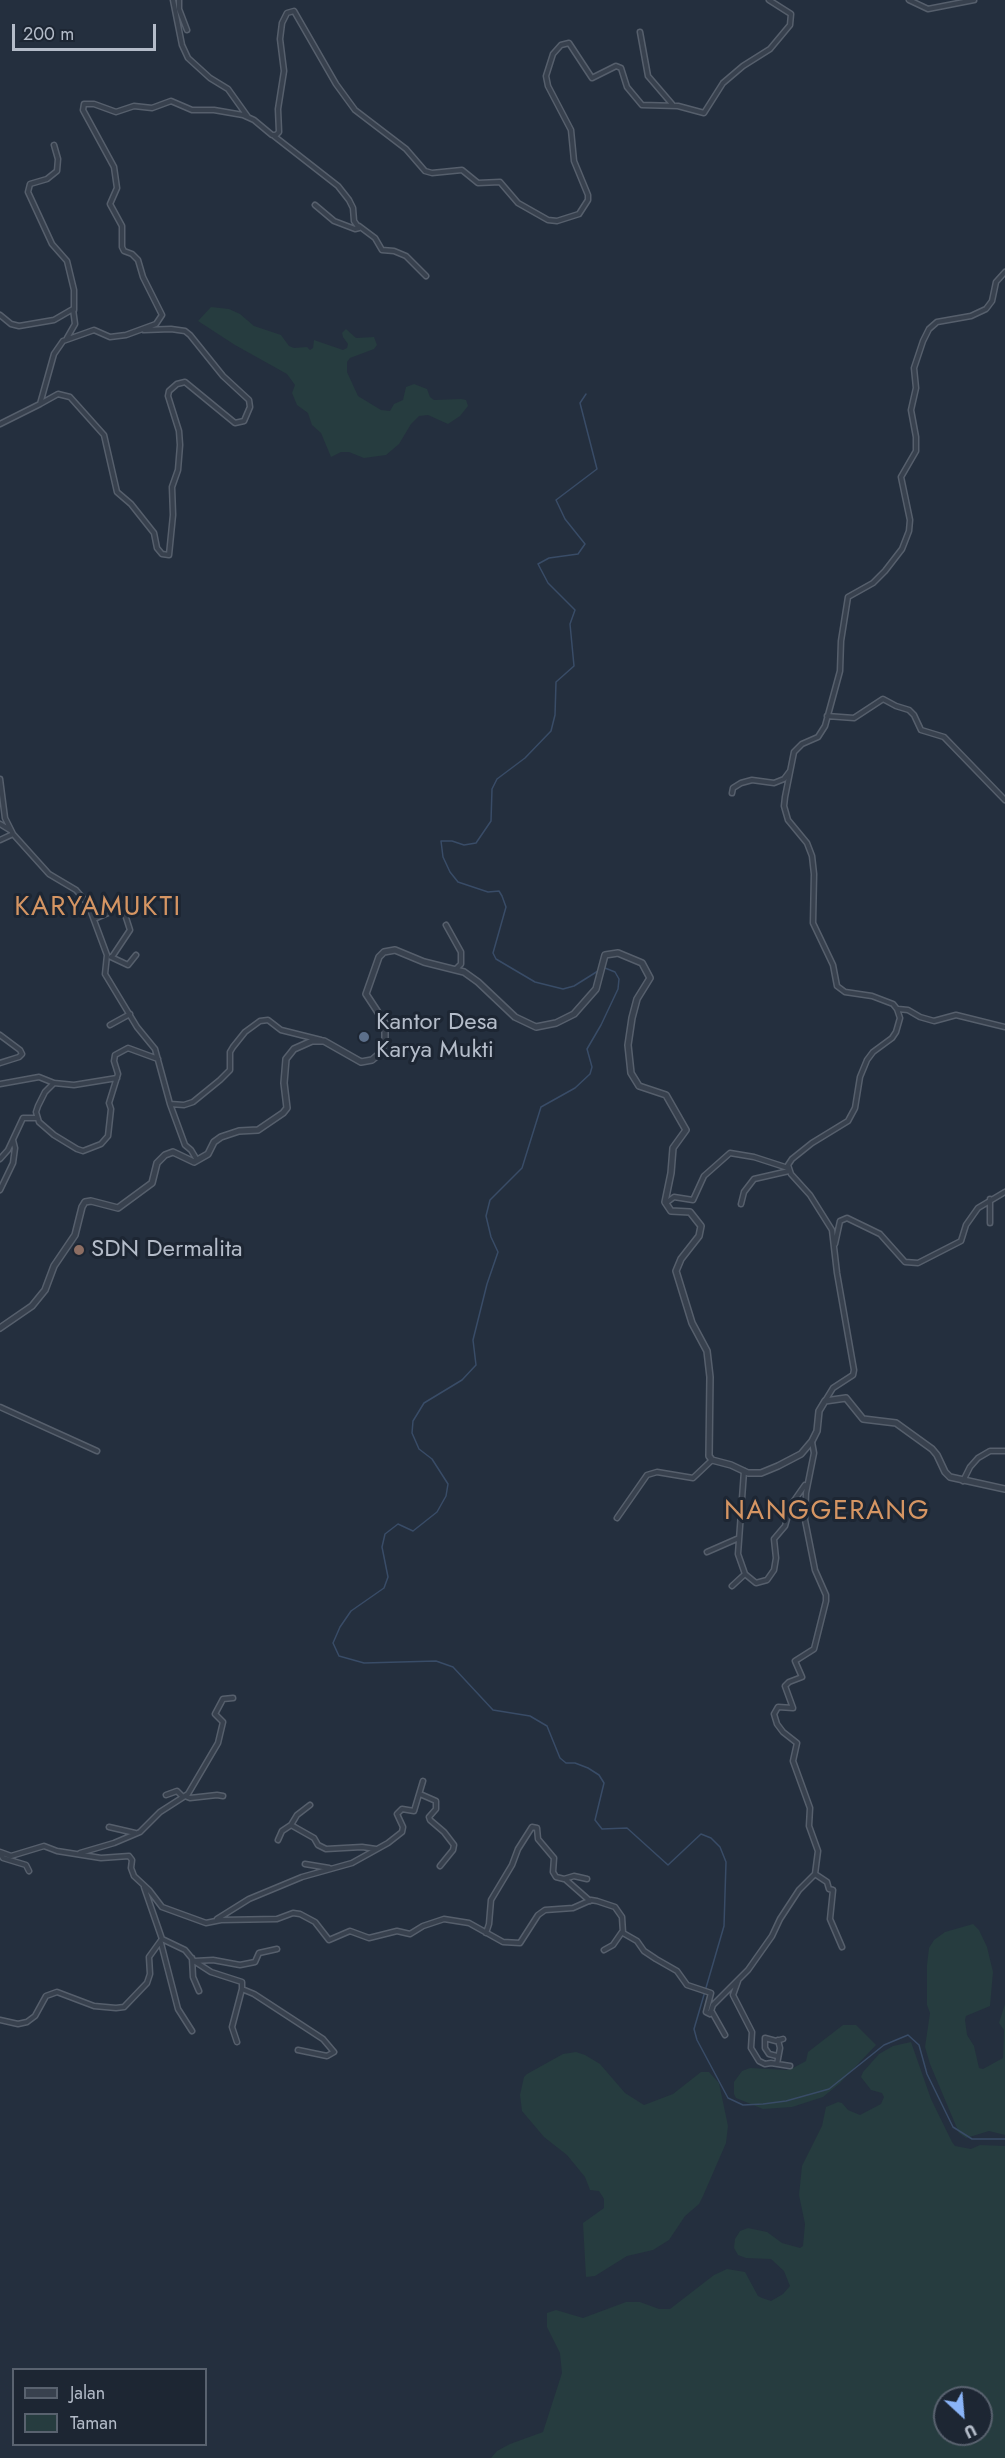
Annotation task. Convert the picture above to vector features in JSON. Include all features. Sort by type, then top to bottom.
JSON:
[{"type":"street","points":[[173,0],[182,45],[188,58],[210,78],[228,89],[249,117],[338,186],[353,208],[354,221],[375,238],[382,250],[394,251],[406,256],[426,276]]},
{"type":"street","points":[[179,0],[179,9],[187,30]]},
{"type":"street","points":[[274,136],[279,132],[278,109],[283,79],[280,39],[282,23],[287,13],[291,11],[299,16],[336,84],[355,110],[406,149],[425,171],[432,173],[462,170],[478,183],[500,182],[518,202],[548,220],[560,221],[579,214],[588,200],[587,189],[574,161],[571,130],[548,86],[548,62],[561,45],[569,43],[573,46],[590,76],[598,76],[619,66],[624,71],[627,87],[638,102],[651,106],[672,105],[705,112],[723,83],[743,66],[772,47],[790,25],[792,17],[787,11],[769,0]]},
{"type":"street","points":[[909,0],[924,9],[974,0]]},
{"type":"street","points":[[640,32],[648,76],[672,105]]},
{"type":"street","points":[[40,404],[54,354],[60,343],[94,330],[115,337],[137,331],[156,324],[162,315],[143,277],[138,260],[132,254],[124,251],[122,247],[122,226],[110,204],[117,188],[114,167],[82,106],[94,104],[119,112],[134,106],[152,108],[171,101],[184,108],[224,111],[249,117]]},
{"type":"street","points":[[54,145],[58,159],[57,171],[47,179],[30,184],[28,192],[52,244],[67,261],[74,290],[75,324],[66,339]]},
{"type":"street","points":[[315,205],[334,221],[355,229],[359,226]]},
{"type":"street","points":[[1005,272],[996,282],[992,301],[986,309],[971,316],[937,322],[928,329],[914,368],[916,388],[911,410],[917,444],[916,451],[901,477],[910,520],[909,531],[902,549],[879,578],[848,597],[841,641],[840,671],[827,716],[821,734],[802,744],[794,752],[785,797],[785,813],[790,825],[807,843],[812,856],[813,923],[832,965],[837,986],[845,992],[883,999],[897,1009],[908,1010],[934,1021],[956,1015],[1005,1027]]},
{"type":"street","points":[[0,315],[11,324],[19,326],[54,320],[74,310]]},
{"type":"street","points":[[0,424],[58,394],[70,397],[104,435],[117,492],[131,504],[154,533],[157,548],[162,554],[169,555],[173,515],[172,487],[178,470],[180,445],[179,431],[168,396],[169,391],[177,384],[184,382],[235,423],[244,420],[248,414],[249,400],[224,376],[196,340],[184,331],[157,328],[137,331]]},
{"type":"street","points":[[827,716],[854,718],[883,699],[909,710],[921,730],[944,737],[1005,800]]},
{"type":"street","points":[[732,793],[736,785],[746,781],[774,783],[780,781],[790,770]]},
{"type":"street","points":[[0,779],[3,811],[11,832]]},
{"type":"street","points":[[0,824],[11,832],[49,874],[81,894],[88,904],[110,956],[128,964],[136,955]]},
{"type":"street","points":[[0,840],[11,832]]},
{"type":"street","points":[[94,919],[105,915],[118,904],[122,905],[130,930],[110,956],[105,974],[137,1027],[151,1043],[159,1059],[170,1104],[185,1145],[192,1150],[198,1161]]},
{"type":"street","points":[[446,925],[461,952],[461,964],[456,969]]},
{"type":"street","points":[[170,1104],[184,1105],[193,1102],[220,1080],[230,1070],[229,1057],[233,1047],[245,1032],[260,1021],[268,1020],[281,1030],[306,1034],[324,1041],[361,1062],[372,1060],[382,1050],[386,1032],[385,1023],[366,994],[379,957],[387,950],[395,950],[438,966],[456,969],[478,982],[515,1017],[536,1027],[556,1023],[574,1014],[596,989],[605,955],[618,952],[642,963],[650,974],[649,983],[637,999],[628,1054],[635,1082],[644,1089],[666,1095],[686,1130],[673,1148],[671,1173],[664,1196],[665,1203],[671,1211],[690,1212],[701,1226],[699,1236],[677,1265],[676,1271],[692,1323],[707,1352],[710,1377],[708,1454],[712,1460],[744,1471],[761,1473],[801,1454],[817,1431],[819,1411],[833,1388],[854,1373],[832,1230],[810,1196],[789,1170],[754,1157],[731,1152],[704,1176],[693,1200],[674,1197],[665,1203]]},
{"type":"street","points":[[789,1170],[792,1159],[812,1143],[848,1121],[855,1108],[860,1077],[867,1060],[896,1032],[900,1018],[897,1009]]},
{"type":"street","points":[[110,1025],[130,1014]]},
{"type":"street","points":[[0,1035],[22,1054],[0,1063]]},
{"type":"street","points":[[0,1328],[32,1306],[45,1290],[54,1266],[75,1235],[83,1204],[91,1201],[118,1208],[149,1186],[159,1160],[170,1152],[189,1161],[198,1161],[208,1154],[214,1142],[221,1137],[239,1131],[258,1130],[287,1108],[284,1083],[287,1056],[302,1045],[312,1041],[324,1041]]},
{"type":"street","points":[[54,1083],[41,1098],[37,1118],[44,1128],[81,1151],[101,1144],[109,1134],[111,1109],[109,1103],[118,1072],[114,1056],[125,1048],[130,1048],[159,1059]]},
{"type":"street","points":[[0,1084],[39,1077],[54,1083],[74,1085],[117,1078]]},
{"type":"street","points":[[0,1159],[23,1118],[37,1118]]},
{"type":"street","points":[[0,1190],[13,1163],[15,1148],[12,1139]]},
{"type":"street","points":[[741,1204],[744,1192],[754,1179],[789,1170]]},
{"type":"street","points":[[835,1248],[838,1225],[842,1219],[847,1218],[880,1234],[905,1262],[918,1263],[961,1241],[970,1217],[983,1203],[1005,1192]]},
{"type":"street","points":[[990,1200],[990,1223]]},
{"type":"street","points":[[825,1401],[846,1398],[863,1419],[896,1423],[935,1452],[947,1474],[963,1481],[1005,1489]]},
{"type":"street","points":[[0,1407],[98,1451]]},
{"type":"street","points":[[725,2035],[712,2012],[713,2005],[738,1981],[772,1936],[799,1890],[815,1874],[818,1851],[809,1826],[810,1808],[793,1761],[797,1743],[783,1732],[774,1714],[778,1707],[793,1708],[785,1686],[802,1677],[795,1661],[814,1649],[826,1598],[815,1570],[805,1520],[807,1482],[813,1462],[812,1441]]},
{"type":"street","points":[[963,1481],[978,1458],[990,1451],[1005,1451]]},
{"type":"street","points":[[617,1518],[647,1475],[657,1472],[693,1478],[712,1460]]},
{"type":"street","points":[[744,1471],[738,1554],[745,1574],[756,1583],[771,1576],[776,1565],[774,1539],[784,1526],[790,1505],[807,1482]]},
{"type":"street","points":[[707,1552],[739,1538]]},
{"type":"street","points":[[732,1586],[745,1574]]},
{"type":"street","points":[[76,1854],[135,1834],[160,1812],[184,1797],[218,1743],[223,1722],[215,1714],[223,1699],[233,1698]]},
{"type":"street","points":[[209,1923],[249,1899],[302,1877],[352,1863],[377,1849],[402,1832],[403,1827],[397,1814],[402,1809],[414,1811],[423,1781]]},
{"type":"street","points":[[166,1795],[177,1791],[184,1797],[190,1798],[223,1796]]},
{"type":"street","points":[[420,1794],[436,1801],[437,1806],[429,1817],[430,1820],[451,1839],[454,1845],[453,1850],[440,1866]]},
{"type":"street","points":[[278,1840],[297,1815],[310,1805]]},
{"type":"street","points":[[291,1825],[314,1838],[318,1845],[326,1849],[362,1847],[377,1849]]},
{"type":"street","points":[[109,1827],[135,1834]]},
{"type":"street","points":[[486,1933],[491,1900],[532,1827],[537,1828],[538,1839],[554,1858],[554,1875],[564,1879],[590,1901]]},
{"type":"street","points":[[0,1852],[11,1856],[44,1846],[76,1854],[108,1858],[121,1855],[130,1857],[132,1873],[162,1907],[209,1923],[230,1919],[277,1919],[292,1913],[300,1914],[315,1922],[327,1939],[331,1940],[350,1931],[369,1938],[397,1931],[410,1934],[423,1926],[444,1919],[469,1923],[503,1942],[520,1943],[538,1915],[545,1910],[573,1908],[590,1901],[597,1901],[615,1907],[622,1918],[622,1931],[614,1945],[604,1950]]},
{"type":"street","points":[[0,1852],[3,1858],[28,1866],[29,1871]]},
{"type":"street","points":[[305,1864],[333,1869]]},
{"type":"street","points":[[815,1874],[827,1882],[829,1889],[833,1890],[830,1919],[843,1947]]},
{"type":"street","points":[[564,1879],[574,1875],[587,1879]]},
{"type":"street","points":[[142,1884],[162,1940],[178,2009],[192,2031]]},
{"type":"street","points":[[622,1931],[637,1941],[644,1951],[677,1971],[687,1985],[710,1992],[706,2012],[712,2012]]},
{"type":"street","points":[[162,1940],[176,1944],[194,1961],[214,1974],[242,1982],[232,2028],[237,2042]]},
{"type":"street","points":[[0,2020],[18,2024],[27,2022],[35,2016],[46,1996],[57,1992],[94,2006],[124,2007],[147,1983],[150,1974],[149,1957],[162,1940]]},
{"type":"street","points":[[194,1961],[213,1960],[237,1965],[255,1962],[259,1953],[277,1949]]},
{"type":"street","points":[[190,1955],[193,1977],[199,1991]]},
{"type":"street","points":[[738,1981],[733,1995],[752,2036],[751,2048],[759,2061],[767,2065],[771,2063],[790,2066]]},
{"type":"street","points":[[242,1989],[254,1994],[323,2039],[334,2052],[327,2056],[298,2050]]},
{"type":"street","points":[[752,2036],[765,2042]]},
{"type":"street","points":[[777,2056],[769,2054],[765,2048],[766,2038],[772,2041],[781,2040],[777,2064]]},
{"type":"green space","points":[[211,307],[229,309],[240,314],[254,326],[281,335],[289,346],[294,348],[307,347],[310,350],[313,348],[314,340],[343,350],[348,344],[342,333],[346,329],[356,338],[374,337],[377,345],[374,349],[350,358],[347,362],[347,372],[358,396],[381,410],[390,411],[394,404],[403,400],[406,387],[414,384],[427,389],[434,400],[461,399],[466,400],[468,406],[460,416],[448,424],[428,415],[419,416],[411,424],[399,444],[386,455],[364,458],[349,452],[341,452],[331,457],[321,433],[312,425],[308,413],[297,405],[292,393],[295,385],[287,374],[198,321]]},
{"type":"green space","points":[[973,1924],[979,1930],[987,1947],[993,1972],[990,2006],[966,2016],[967,2035],[974,2046],[979,2068],[983,2069],[1003,2058],[1004,2030],[999,2023],[1005,2004],[1005,2135],[989,2131],[966,2138],[959,2133],[925,2047],[930,2013],[927,2005],[927,1965],[929,1948],[934,1940],[945,1932]]},
{"type":"green space","points":[[843,2025],[856,2025],[876,2045],[840,2083],[823,2097],[792,2107],[763,2109],[736,2098],[734,2082],[742,2071],[750,2068],[786,2070],[793,2068],[806,2061],[808,2052]]},
{"type":"green space","points":[[911,2042],[931,2099],[955,2146],[971,2149],[980,2145],[1005,2146],[1005,2458],[491,2458],[497,2451],[510,2444],[543,2432],[562,2373],[560,2353],[547,2327],[547,2313],[556,2310],[583,2318],[626,2302],[640,2302],[659,2309],[670,2309],[714,2275],[727,2269],[745,2272],[758,2296],[762,2298],[771,2301],[783,2294],[790,2286],[784,2271],[771,2259],[746,2258],[738,2255],[734,2248],[735,2239],[740,2231],[748,2228],[767,2232],[782,2243],[800,2248],[803,2246],[805,2224],[799,2195],[802,2166],[822,2126],[826,2107],[838,2102],[848,2110],[860,2115],[881,2104],[884,2097],[882,2093],[871,2090],[861,2077],[879,2054],[893,2046]]},
{"type":"green space","points":[[576,2052],[600,2064],[625,2093],[644,2105],[673,2094],[701,2072],[709,2072],[719,2083],[728,2126],[726,2143],[699,2204],[685,2216],[669,2240],[653,2250],[627,2256],[595,2276],[586,2277],[583,2223],[604,2208],[604,2199],[599,2191],[590,2190],[585,2177],[567,2155],[544,2137],[522,2111],[520,2095],[524,2077],[527,2074],[563,2054]]},
{"type":"waterway","points":[[586,394],[580,403],[597,469],[556,500],[565,519],[585,544],[578,554],[549,558],[538,564],[548,583],[575,610],[570,624],[574,666],[556,682],[555,715],[551,731],[525,758],[497,779],[492,789],[491,821],[476,843],[464,845],[452,841],[441,841],[443,857],[458,882],[488,892],[499,891],[502,896],[506,907],[493,953],[496,959],[535,982],[563,989],[574,986],[598,971]]},
{"type":"waterway","points":[[605,968],[615,972],[619,979],[618,989],[587,1049],[592,1067],[590,1074],[575,1088],[541,1107],[522,1168],[490,1200],[486,1216],[491,1237],[498,1252],[487,1284],[473,1340],[476,1365],[462,1380],[424,1403],[413,1421],[412,1433],[419,1449],[432,1459],[448,1484],[446,1496],[437,1512],[413,1531],[398,1524],[385,1534],[382,1547],[388,1577],[384,1588],[351,1611],[333,1643],[339,1656],[364,1663],[436,1661],[453,1667],[493,1710],[530,1716],[547,1726],[560,1758],[566,1763],[575,1763],[588,1768],[599,1775],[604,1783],[595,1820],[602,1829],[627,1828],[668,1865],[701,1834],[711,1838],[720,1847],[726,1862],[724,1926],[694,2029],[697,2040],[728,2098],[743,2105],[763,2104],[786,2101],[829,2089],[884,2045],[908,2035],[919,2045],[927,2074],[953,2127],[972,2139],[1005,2139]]},
{"type":"place","name":"Kantor Desa Karya Mukti","points":[[364,1037]]},
{"type":"place","name":"SDN Dermalita","points":[[79,1250]]},
{"type":"district","name":"KARYAMUKTI","points":[[98,908]]},
{"type":"district","name":"NANGGERANG","points":[[827,1512]]}]
